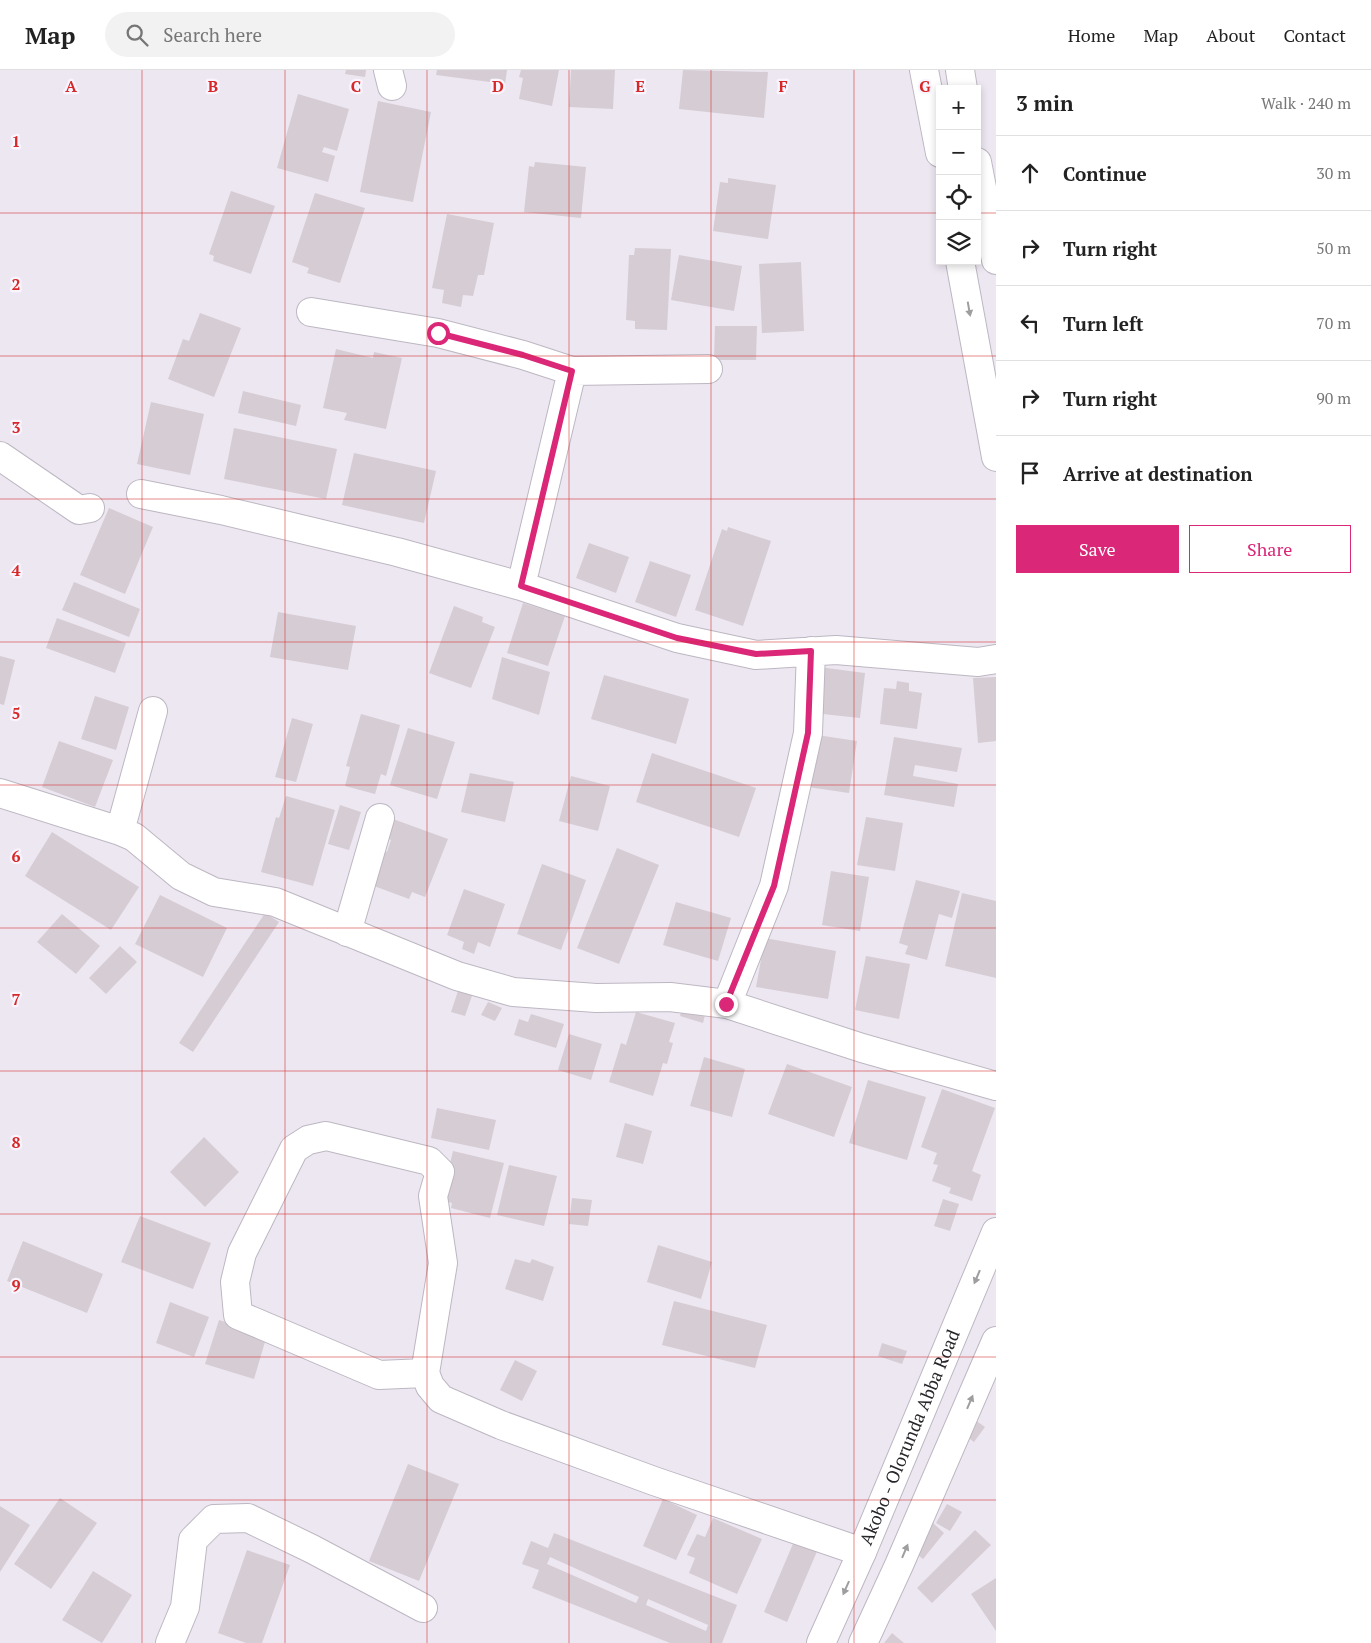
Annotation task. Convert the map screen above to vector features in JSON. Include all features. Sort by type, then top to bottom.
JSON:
[{"type":"street","points":[[924,70],[936,132]]},
{"type":"street","points":[[960,70],[962,85]]},
{"type":"street","points":[[980,175],[996,260]]},
{"type":"street","points":[[961,265],[996,457]]},
{"type":"street","points":[[311,312],[438,333],[523,355],[572,371],[708,369]]},
{"type":"street","points":[[521,586],[572,371]]},
{"type":"street","points":[[0,456],[79,510],[90,508]]},
{"type":"street","points":[[141,494],[221,510],[369,545],[521,586],[677,638],[756,654],[836,650],[978,662],[996,659]]},
{"type":"street","points":[[726,1004],[774,886],[808,733],[811,651]]},
{"type":"street","points":[[120,831],[153,711]]},
{"type":"street","points":[[0,793],[134,837],[181,876],[214,892],[275,902],[457,976],[513,992],[596,998],[670,997],[726,1004],[862,1048],[996,1086]]},
{"type":"street","points":[[347,932],[380,818]]},
{"type":"street","points":[[425,1373],[379,1375],[238,1315],[235,1282],[242,1253],[294,1149],[308,1140],[326,1136],[429,1161],[440,1172],[433,1196],[443,1263],[425,1373],[430,1386],[441,1399],[501,1425],[654,1481],[862,1552]]},
{"type":"street","name":"Akobo - Olorunda Abba Road","points":[[821,1643],[862,1552],[996,1232]]},
{"type":"street","points":[[863,1643],[899,1566],[996,1341]]},
{"type":"street","points":[[170,1643],[185,1607],[193,1540],[214,1518],[248,1518],[312,1548],[423,1608]]},
{"type":"building","points":[[346,70],[366,70],[365,77],[345,74]]},
{"type":"building","points":[[437,70],[507,70],[505,84],[436,75]]},
{"type":"building","points":[[521,70],[559,70],[552,106],[519,99],[523,78],[519,77]]},
{"type":"building","points":[[571,70],[615,70],[613,109],[569,107]]},
{"type":"building","points":[[683,70],[768,72],[764,118],[679,109]]},
{"type":"building","points":[[298,94],[349,109],[337,151],[324,147],[322,152],[335,156],[328,182],[277,168]]},
{"type":"building","points":[[378,101],[431,112],[413,202],[360,192]]},
{"type":"building","points":[[535,162],[586,167],[581,218],[524,212],[529,166],[534,167]]},
{"type":"building","points":[[728,178],[776,185],[768,239],[713,231],[720,182],[728,183]]},
{"type":"building","points":[[231,191],[275,206],[251,274],[213,261],[214,256],[209,254]]},
{"type":"building","points":[[315,193],[365,208],[340,283],[307,273],[309,268],[292,262]]},
{"type":"building","points":[[447,214],[494,223],[484,275],[478,275],[473,296],[463,295],[461,307],[442,303],[444,290],[432,288]]},
{"type":"building","points":[[635,248],[671,249],[667,330],[635,329],[635,321],[626,320],[629,255],[634,255]]},
{"type":"building","points":[[679,255],[742,266],[734,311],[671,300]]},
{"type":"building","points":[[801,262],[804,331],[762,333],[759,264]]},
{"type":"building","points":[[200,313],[241,328],[214,397],[168,379],[183,339],[189,341]]},
{"type":"building","points":[[715,326],[757,326],[756,360],[714,360]]},
{"type":"building","points":[[336,349],[373,358],[374,352],[402,358],[386,429],[344,420],[347,413],[323,408]]},
{"type":"building","points":[[243,391],[301,405],[296,426],[238,413]]},
{"type":"building","points":[[151,402],[204,414],[190,475],[137,464]]},
{"type":"building","points":[[234,428],[337,449],[326,499],[224,479]]},
{"type":"building","points":[[354,453],[436,471],[424,523],[342,505]]},
{"type":"building","points":[[109,508],[153,527],[125,594],[80,575]]},
{"type":"building","points":[[728,527],[771,541],[743,626],[695,610],[722,529],[727,531]]},
{"type":"building","points":[[589,543],[629,557],[616,593],[576,578]]},
{"type":"building","points":[[650,561],[691,575],[676,617],[635,602]]},
{"type":"building","points":[[74,582],[140,609],[129,637],[62,610]]},
{"type":"building","points":[[523,603],[565,616],[548,666],[507,653]]},
{"type":"building","points":[[454,606],[483,617],[482,622],[495,627],[471,688],[429,673]]},
{"type":"building","points":[[278,612],[356,626],[348,670],[270,657]]},
{"type":"building","points":[[57,618],[126,643],[115,673],[46,648]]},
{"type":"building","points":[[0,656],[15,660],[4,705],[0,704]]},
{"type":"building","points":[[502,657],[550,672],[539,715],[492,699]]},
{"type":"building","points":[[819,667],[865,673],[860,718],[813,713]]},
{"type":"building","points":[[604,675],[689,699],[676,744],[591,719]]},
{"type":"building","points":[[996,677],[996,741],[978,743],[973,678]]},
{"type":"building","points":[[897,681],[909,683],[909,691],[922,693],[917,729],[880,724],[884,688],[896,689]]},
{"type":"building","points":[[95,696],[129,707],[116,750],[81,739]]},
{"type":"building","points":[[361,714],[400,725],[386,776],[381,774],[375,794],[345,786],[350,767],[346,766]]},
{"type":"building","points":[[292,718],[313,724],[296,782],[275,777]]},
{"type":"building","points":[[408,728],[455,742],[437,799],[390,785]]},
{"type":"building","points":[[817,735],[857,741],[849,793],[808,787]]},
{"type":"building","points":[[894,737],[962,748],[957,772],[915,765],[913,776],[958,784],[954,807],[884,795]]},
{"type":"building","points":[[59,741],[113,760],[95,807],[42,787]]},
{"type":"building","points":[[652,753],[756,788],[739,837],[636,802]]},
{"type":"building","points":[[470,773],[514,782],[505,822],[461,812]]},
{"type":"building","points":[[571,776],[610,786],[598,831],[559,821]]},
{"type":"building","points":[[286,796],[335,810],[313,886],[261,872],[276,817],[279,818]]},
{"type":"building","points":[[340,805],[361,812],[349,850],[328,844]]},
{"type":"building","points":[[866,817],[903,823],[895,871],[857,865]]},
{"type":"building","points":[[393,819],[448,839],[425,897],[412,892],[409,899],[374,886],[380,870],[372,867],[379,849],[387,852],[391,840],[386,838]]},
{"type":"building","points":[[52,832],[139,887],[111,930],[25,876]]},
{"type":"building","points":[[617,848],[659,865],[619,964],[577,948]]},
{"type":"building","points":[[542,864],[586,880],[561,950],[517,934]]},
{"type":"building","points":[[831,871],[869,877],[860,931],[822,925]]},
{"type":"building","points":[[916,880],[960,891],[952,918],[939,914],[927,960],[905,954],[908,946],[899,943]]},
{"type":"building","points":[[464,889],[505,904],[490,947],[478,942],[474,954],[462,949],[464,942],[447,935]]},
{"type":"building","points":[[962,893],[996,901],[996,978],[945,966]]},
{"type":"building","points":[[160,895],[227,928],[203,977],[135,944]]},
{"type":"building","points":[[676,902],[731,918],[718,961],[663,945]]},
{"type":"building","points":[[265,913],[279,922],[193,1052],[179,1043]]},
{"type":"building","points":[[62,914],[100,946],[76,974],[37,942]]},
{"type":"building","points":[[765,938],[836,951],[828,999],[756,987]]},
{"type":"building","points":[[120,946],[137,962],[106,994],[89,978]]},
{"type":"building","points":[[866,956],[910,964],[899,1019],[855,1010]]},
{"type":"building","points":[[459,988],[473,993],[465,1016],[451,1012]]},
{"type":"building","points":[[684,1000],[707,1007],[703,1023],[680,1016]]},
{"type":"building","points":[[488,1002],[502,1008],[495,1021],[481,1015]]},
{"type":"building","points":[[636,1012],[675,1023],[669,1042],[673,1043],[667,1064],[663,1063],[653,1096],[609,1082],[621,1043],[626,1045]]},
{"type":"building","points":[[531,1014],[564,1024],[556,1048],[514,1035],[519,1019],[528,1022]]},
{"type":"building","points":[[569,1034],[602,1044],[591,1080],[558,1070]]},
{"type":"building","points":[[704,1057],[745,1069],[732,1117],[690,1106]]},
{"type":"building","points":[[787,1064],[852,1087],[834,1137],[768,1114]]},
{"type":"building","points":[[868,1080],[926,1097],[907,1160],[849,1143]]},
{"type":"building","points":[[942,1089],[995,1108],[972,1171],[981,1175],[972,1201],[949,1193],[951,1188],[932,1181],[938,1165],[933,1164],[937,1153],[921,1147]]},
{"type":"building","points":[[437,1108],[496,1120],[489,1150],[431,1138]]},
{"type":"building","points":[[625,1123],[652,1131],[643,1164],[616,1157]]},
{"type":"building","points":[[204,1137],[239,1172],[205,1207],[170,1172]]},
{"type":"building","points":[[453,1151],[504,1163],[490,1218],[451,1208],[452,1203],[441,1200]]},
{"type":"building","points":[[509,1165],[557,1176],[544,1226],[497,1215]]},
{"type":"building","points":[[572,1198],[592,1200],[588,1226],[569,1224]]},
{"type":"building","points":[[943,1199],[959,1204],[950,1231],[934,1226]]},
{"type":"building","points":[[140,1216],[211,1243],[193,1289],[121,1262]]},
{"type":"building","points":[[23,1241],[103,1274],[87,1313],[7,1281]]},
{"type":"building","points":[[658,1245],[712,1262],[701,1299],[647,1282]]},
{"type":"building","points":[[515,1259],[530,1263],[532,1259],[554,1267],[543,1301],[505,1289]]},
{"type":"building","points":[[674,1301],[767,1325],[755,1368],[662,1345]]},
{"type":"building","points":[[170,1302],[209,1317],[194,1357],[156,1343]]},
{"type":"building","points":[[219,1320],[267,1335],[254,1379],[205,1364]]},
{"type":"building","points":[[882,1343],[907,1351],[902,1364],[878,1356]]},
{"type":"building","points":[[515,1360],[537,1371],[522,1401],[500,1390]]},
{"type":"building","points":[[968,1415],[985,1427],[974,1442],[958,1430]]},
{"type":"building","points":[[408,1464],[459,1484],[419,1581],[369,1561]]},
{"type":"building","points":[[60,1498],[97,1523],[51,1589],[14,1564]]},
{"type":"building","points":[[663,1499],[697,1515],[676,1560],[643,1546]]},
{"type":"building","points":[[947,1504],[962,1512],[950,1531],[936,1523]]},
{"type":"building","points":[[0,1506],[30,1525],[0,1572]]},
{"type":"building","points":[[713,1518],[762,1539],[737,1594],[689,1573],[695,1558],[687,1555],[697,1534],[705,1537]]},
{"type":"building","points":[[932,1522],[944,1533],[923,1559],[910,1549]]},
{"type":"building","points":[[975,1530],[991,1545],[932,1603],[917,1588]]},
{"type":"building","points":[[554,1533],[737,1605],[722,1643],[670,1643],[532,1588],[539,1570],[522,1564],[531,1541],[548,1548]],"holes":[[[550,1557],[639,1597],[636,1603],[547,1564]],[[648,1599],[708,1625],[706,1631],[646,1605]]]},
{"type":"building","points":[[795,1539],[818,1549],[787,1622],[764,1612]]},
{"type":"building","points":[[247,1550],[290,1565],[262,1643],[246,1643],[218,1633]]},
{"type":"building","points":[[93,1571],[132,1595],[102,1643],[62,1620]]},
{"type":"building","points":[[996,1578],[996,1631],[971,1594]]},
{"type":"building","points":[[892,1633],[904,1643],[884,1643]]},
{"type":"route","points":[[438,333],[523,355],[572,371],[521,586],[677,638],[756,654],[811,651],[808,733],[774,886],[726,1004]]}]
